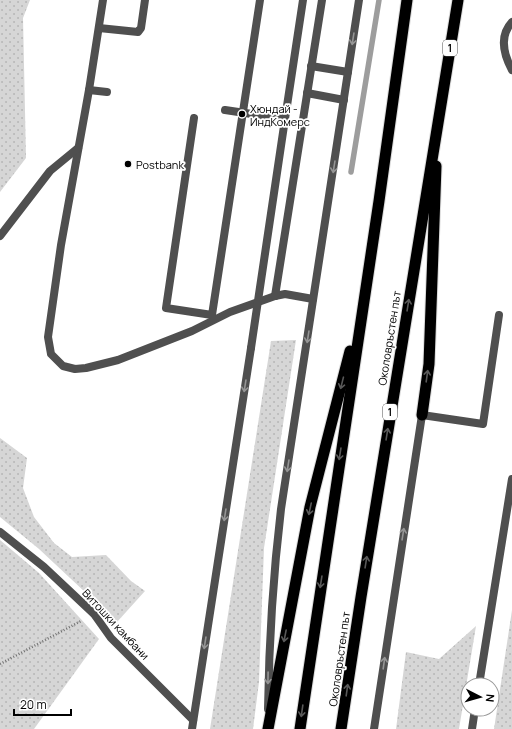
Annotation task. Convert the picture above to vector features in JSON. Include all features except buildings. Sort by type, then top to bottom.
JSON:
[{"type":"highway","points":[[300,729],[366,291],[407,0]]},
{"type":"highway","name":"Околовръстен път","points":[[341,729],[458,0]]},
{"type":"highway","points":[[422,414],[429,364],[438,122]]},
{"type":"highway","points":[[268,729],[310,507],[366,291]]},
{"type":"street","points":[[103,0],[89,90],[61,245],[48,337],[51,354],[63,366],[75,369],[86,368],[118,360],[192,331],[230,312],[275,296],[286,294],[313,298]]},
{"type":"street","points":[[99,28],[138,32],[141,28],[145,0]]},
{"type":"street","points":[[194,118],[166,308],[212,315],[260,0]]},
{"type":"street","points":[[192,729],[303,0]]},
{"type":"street","points":[[275,296],[322,0]]},
{"type":"street","points":[[268,729],[269,643],[276,551],[359,0]]},
{"type":"street","points":[[512,22],[506,29],[503,51],[512,70]]},
{"type":"street","points":[[311,66],[348,72]]},
{"type":"street","points":[[89,90],[107,92]]},
{"type":"street","points":[[307,94],[344,100]]},
{"type":"street","points":[[225,110],[284,119]]},
{"type":"street","points":[[0,236],[50,171],[78,148]]},
{"type":"street","points":[[374,729],[422,414],[483,424],[499,314]]},
{"type":"street","points":[[480,677],[512,479]]},
{"type":"street","name":"Витошки камбани","points":[[0,532],[44,567],[94,614],[111,638],[193,720]]},
{"type":"street","points":[[472,729],[474,717]]},
{"type":"path","points":[[0,664],[94,614]]},
{"type":"shaded area","points":[[0,0],[30,0],[23,18],[26,158],[0,192]]},
{"type":"shaded area","points":[[296,340],[264,548],[259,682],[253,729],[210,729],[271,341]]},
{"type":"shaded area","points":[[0,438],[27,458],[23,488],[34,517],[54,543],[72,557],[106,555],[131,581],[145,591],[117,622],[39,549],[0,517]]},
{"type":"shaded area","points":[[0,540],[39,573],[99,639],[34,729],[0,729]]},
{"type":"shaded area","points":[[512,610],[512,729],[494,729],[496,717],[500,717],[500,689]]},
{"type":"shaded area","points":[[476,626],[468,677],[460,677],[461,717],[459,729],[396,729],[406,652],[439,659]]},
{"type":"waterway","points":[[351,172],[379,0]]},
{"type":"place","name":"Хюндай - ИндКомерс","points":[[242,114]]},
{"type":"place","name":"Postbank","points":[[128,164]]}]
